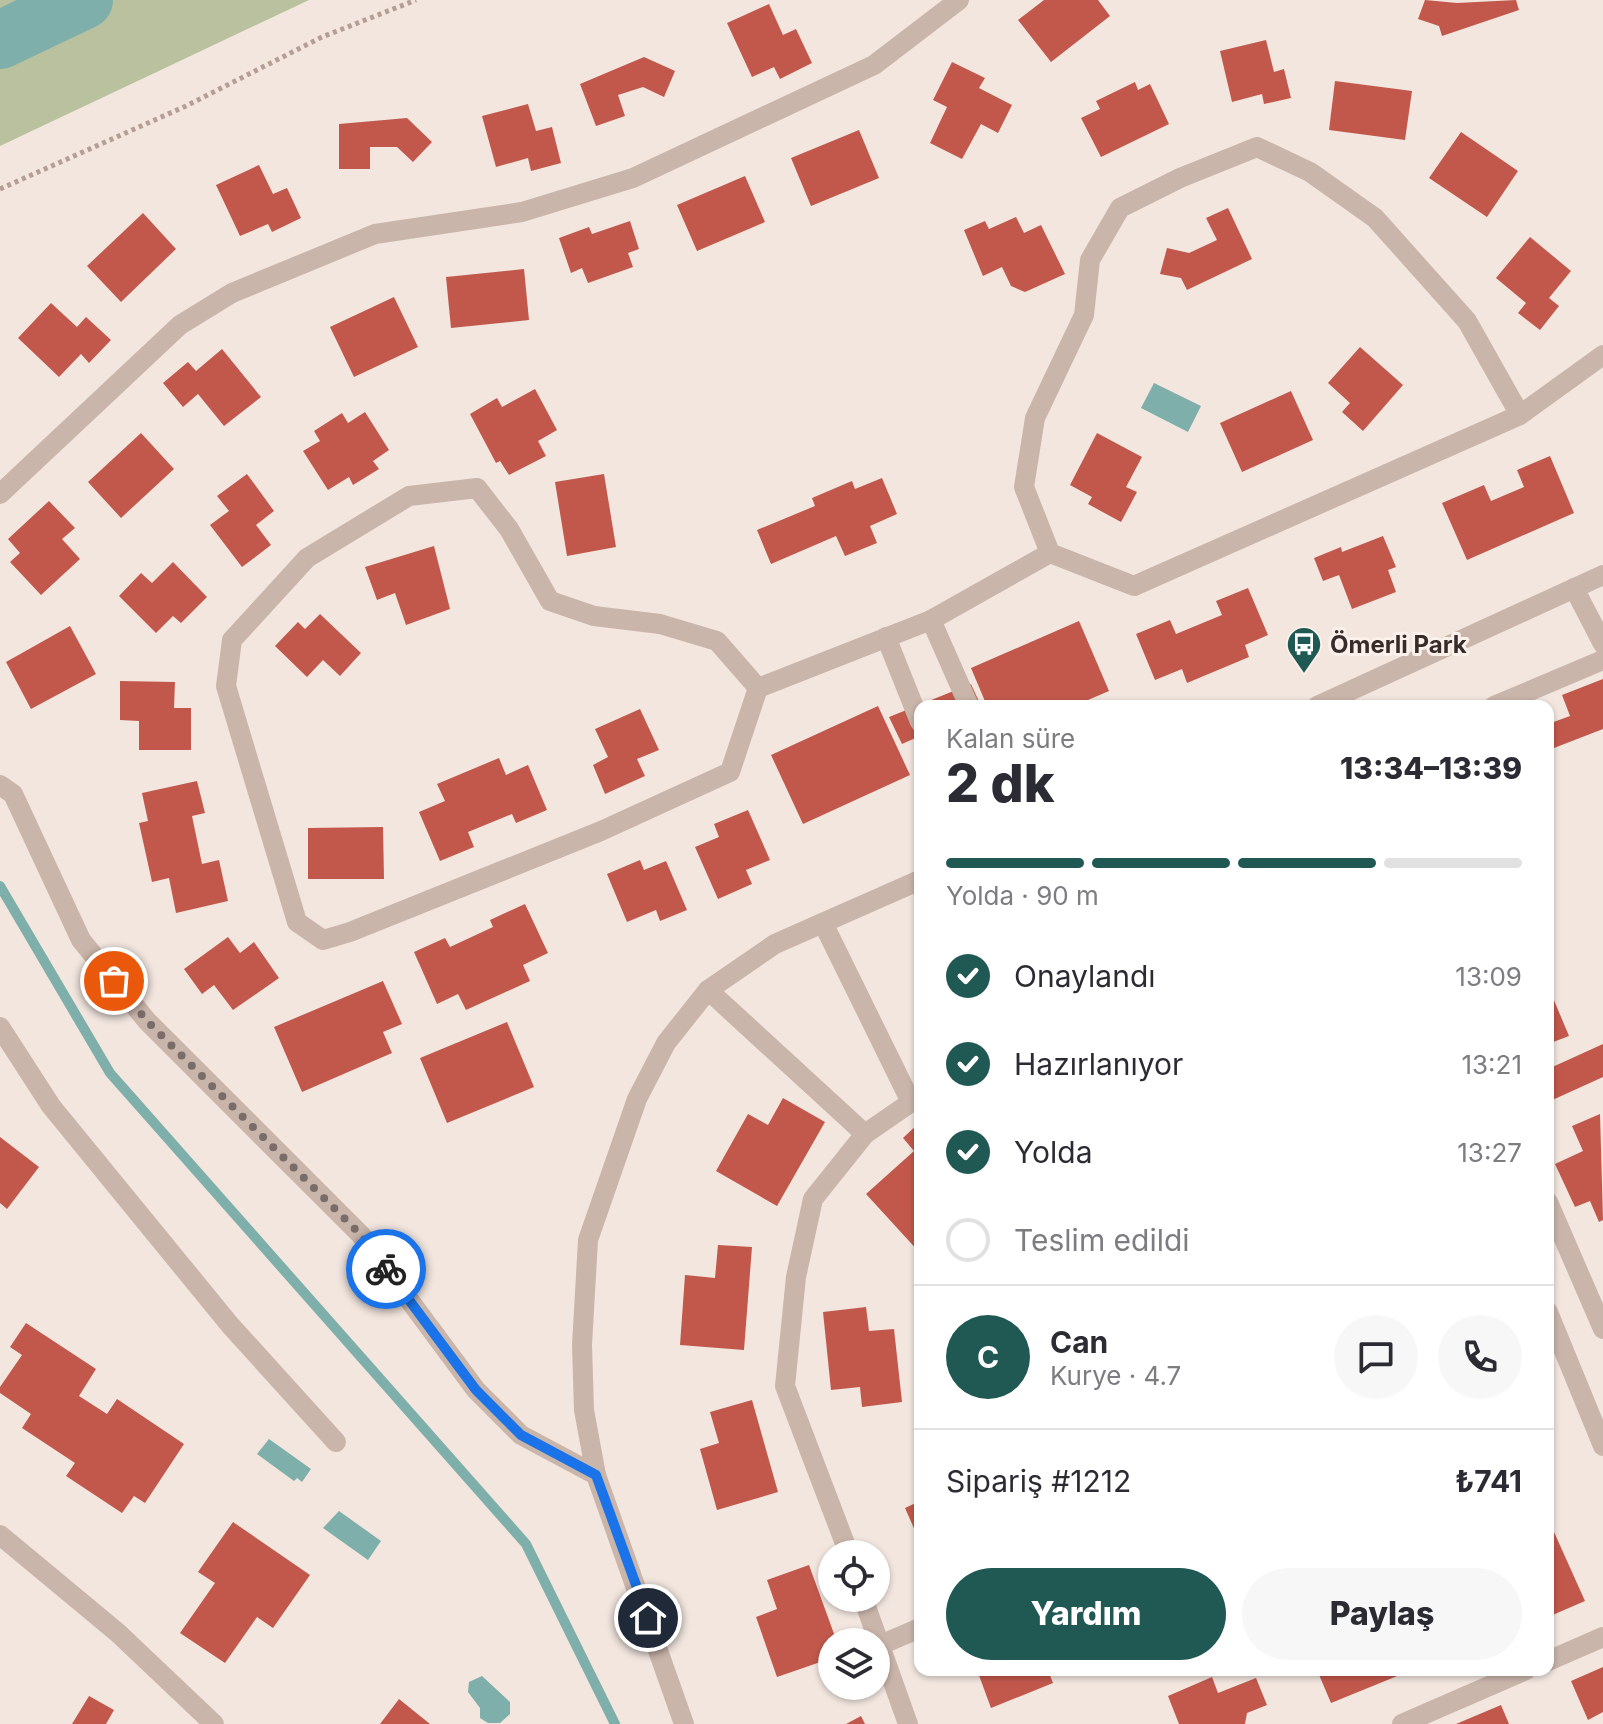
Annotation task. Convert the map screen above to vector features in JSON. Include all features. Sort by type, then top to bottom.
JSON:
[{"type":"street","points":[[0,494],[180,325],[232,293],[375,234],[522,212],[633,178],[874,65],[959,0]]},
{"type":"street","points":[[1520,415],[1467,321],[1375,218],[1310,172],[1257,147],[1180,178],[1120,208],[1090,260],[1084,315],[1035,418],[1024,487],[1050,553],[1134,586],[1520,415],[1603,355]]},
{"type":"street","points":[[758,688],[717,641],[660,624],[594,616],[550,601],[509,529],[477,488],[409,496],[307,558],[232,640],[226,686],[297,922],[323,940],[350,932],[601,831],[730,772],[758,688],[931,620],[1050,553]]},
{"type":"street","points":[[1330,700],[1603,575]]},
{"type":"street","points":[[1574,588],[1603,644]]},
{"type":"street","points":[[931,620],[966,700]]},
{"type":"street","points":[[886,637],[914,707]]},
{"type":"street","points":[[1508,700],[1603,660]]},
{"type":"street","points":[[0,785],[13,794],[81,940],[147,1021],[361,1235],[476,1390],[521,1435],[596,1475]]},
{"type":"street","points":[[684,1724],[596,1475],[584,1410],[582,1345],[588,1240],[637,1099],[666,1043],[708,990],[775,944],[914,883]]},
{"type":"street","points":[[823,923],[914,1096]]},
{"type":"street","points":[[708,990],[865,1134]]},
{"type":"street","points":[[0,1027],[51,1106],[230,1325],[336,1442]]},
{"type":"street","points":[[844,1540],[785,1386],[796,1277],[813,1199],[865,1134],[914,1099]]},
{"type":"street","points":[[1554,1216],[1603,1329]]},
{"type":"street","points":[[1556,1352],[1603,1446]]},
{"type":"street","points":[[0,1535],[118,1633],[214,1724]]},
{"type":"street","points":[[890,1641],[914,1631]]},
{"type":"street","points":[[1554,1658],[1603,1637]]},
{"type":"street","points":[[1402,1724],[1512,1676]]},
{"type":"street","points":[[890,1677],[908,1724]]},
{"type":"path","points":[[0,189],[186,106],[322,37],[416,0]]},
{"type":"green space","points":[[0,0],[309,0],[0,146]]},
{"type":"water","points":[[1154,383],[1201,406],[1188,432],[1141,408]]},
{"type":"water","points":[[269,1439],[311,1469],[302,1482],[297,1478],[294,1481],[257,1454]]},
{"type":"water","points":[[339,1511],[381,1541],[368,1560],[323,1528]]},
{"type":"water","points":[[482,1676],[510,1702],[510,1714],[500,1723],[488,1723],[480,1718],[480,1708],[468,1692],[469,1682]]},
{"type":"building","points":[[1044,0],[1098,0],[1110,16],[1051,62],[1018,20]]},
{"type":"building","points":[[1425,0],[1457,3],[1516,0],[1519,10],[1442,36],[1439,26],[1418,19]]},
{"type":"building","points":[[769,4],[783,35],[796,29],[812,63],[780,79],[774,67],[752,77],[727,23]]},
{"type":"building","points":[[1266,40],[1274,72],[1284,69],[1291,98],[1264,104],[1262,94],[1232,102],[1220,51]]},
{"type":"building","points":[[644,57],[675,71],[664,97],[643,87],[618,95],[625,116],[596,126],[580,84]]},
{"type":"building","points":[[952,62],[985,78],[979,88],[1012,105],[998,133],[981,124],[962,159],[930,143],[947,107],[933,100]]},
{"type":"building","points":[[1335,81],[1412,91],[1405,140],[1329,130]]},
{"type":"building","points":[[1135,82],[1138,90],[1150,84],[1169,124],[1101,157],[1081,118],[1100,109],[1096,101]]},
{"type":"building","points":[[528,104],[536,131],[552,127],[561,163],[531,171],[528,158],[496,167],[482,116]]},
{"type":"building","points":[[407,118],[432,142],[413,162],[397,147],[370,147],[370,169],[339,169],[339,124]]},
{"type":"building","points":[[859,130],[879,178],[811,206],[791,158]]},
{"type":"building","points":[[1461,132],[1518,171],[1487,217],[1429,178]]},
{"type":"building","points":[[259,165],[273,194],[287,188],[301,218],[272,232],[268,224],[240,236],[216,185]]},
{"type":"building","points":[[745,176],[765,222],[697,251],[677,205]]},
{"type":"building","points":[[1228,208],[1252,259],[1187,290],[1181,278],[1160,274],[1167,248],[1189,253],[1217,240],[1206,218]]},
{"type":"building","points":[[143,213],[176,249],[121,302],[87,266]]},
{"type":"building","points":[[1016,217],[1024,233],[1041,225],[1065,274],[1025,292],[1011,286],[1002,267],[983,276],[964,230],[985,221],[989,229]]},
{"type":"building","points":[[630,221],[639,249],[628,253],[633,267],[588,283],[582,268],[571,273],[559,238],[589,227],[592,234]]},
{"type":"building","points":[[1530,237],[1571,271],[1549,298],[1559,306],[1540,330],[1518,313],[1526,303],[1496,278]]},
{"type":"building","points":[[524,269],[529,320],[451,328],[446,277]]},
{"type":"building","points":[[394,297],[418,347],[354,377],[330,327]]},
{"type":"building","points":[[51,303],[77,327],[86,317],[111,340],[89,363],[81,354],[59,377],[18,338]]},
{"type":"building","points":[[1360,347],[1403,385],[1363,431],[1342,412],[1350,403],[1328,383]]},
{"type":"building","points":[[222,349],[261,397],[224,426],[198,394],[183,407],[163,383],[188,362],[196,371]]},
{"type":"building","points":[[535,389],[557,430],[538,441],[546,456],[509,475],[500,461],[496,463],[470,414],[497,398],[502,407]]},
{"type":"building","points":[[1291,391],[1313,440],[1242,472],[1220,423]]},
{"type":"building","points":[[365,412],[389,450],[373,461],[379,469],[353,485],[349,477],[328,490],[303,451],[320,441],[314,431],[342,413],[348,423]]},
{"type":"building","points":[[141,433],[174,469],[121,518],[88,482]]},
{"type":"building","points":[[1097,433],[1142,457],[1126,487],[1137,492],[1121,522],[1088,504],[1092,497],[1070,485]]},
{"type":"building","points":[[1550,456],[1574,513],[1467,560],[1442,503],[1484,485],[1491,501],[1524,487],[1517,470]]},
{"type":"building","points":[[247,474],[274,511],[256,525],[271,545],[242,567],[210,525],[229,511],[217,496]]},
{"type":"building","points":[[604,474],[616,547],[567,556],[555,482]]},
{"type":"building","points":[[882,478],[897,514],[870,526],[877,543],[845,556],[836,536],[771,564],[757,530],[815,506],[812,498],[852,481],[855,489]]},
{"type":"building","points":[[49,501],[75,528],[62,539],[80,559],[41,595],[10,562],[20,553],[8,539]]},
{"type":"building","points":[[1383,536],[1396,567],[1388,570],[1396,592],[1352,609],[1339,575],[1323,581],[1314,558],[1341,547],[1342,552]]},
{"type":"building","points":[[434,546],[450,609],[406,625],[395,593],[377,600],[365,567]]},
{"type":"building","points":[[173,562],[207,597],[181,623],[173,616],[156,633],[119,596],[141,573],[152,583]]},
{"type":"building","points":[[1248,588],[1268,635],[1245,645],[1249,657],[1187,683],[1182,669],[1155,680],[1136,634],[1170,620],[1176,634],[1222,615],[1216,601]]},
{"type":"building","points":[[320,614],[361,653],[340,676],[323,660],[307,677],[275,646],[298,622],[305,629]]},
{"type":"building","points":[[1079,621],[1109,691],[1088,700],[984,700],[971,668]]},
{"type":"building","points":[[70,626],[96,674],[31,709],[6,662]]},
{"type":"building","points":[[1603,679],[1603,729],[1554,748],[1554,722],[1570,716],[1562,695]]},
{"type":"building","points":[[120,681],[175,682],[174,708],[191,708],[191,750],[139,750],[139,721],[120,720]]},
{"type":"building","points":[[971,684],[978,700],[931,700]]},
{"type":"building","points":[[878,706],[910,775],[803,824],[771,755]]},
{"type":"building","points":[[914,707],[914,739],[902,744],[889,717]]},
{"type":"building","points":[[640,709],[659,750],[637,759],[645,776],[605,794],[593,765],[608,757],[595,729]]},
{"type":"building","points":[[499,758],[506,775],[528,765],[547,810],[516,823],[512,814],[468,832],[474,847],[440,861],[419,812],[445,801],[437,784]]},
{"type":"building","points":[[197,781],[205,813],[192,816],[202,864],[219,860],[228,901],[176,913],[169,878],[152,882],[139,823],[148,821],[142,793]]},
{"type":"building","points":[[748,810],[770,860],[746,870],[752,884],[718,899],[695,847],[719,837],[714,824]]},
{"type":"building","points":[[383,827],[384,879],[308,879],[308,828]]},
{"type":"building","points":[[640,860],[644,870],[666,861],[687,910],[660,921],[656,910],[627,922],[607,874]]},
{"type":"building","points":[[525,904],[548,953],[523,965],[530,981],[466,1010],[458,994],[437,1004],[414,952],[445,938],[450,947],[493,927],[490,920]]},
{"type":"building","points":[[228,937],[240,953],[254,942],[279,978],[233,1010],[214,985],[202,994],[184,969]]},
{"type":"building","points":[[383,981],[402,1024],[383,1032],[392,1053],[302,1092],[274,1027]]},
{"type":"building","points":[[1554,1000],[1569,1036],[1554,1042]]},
{"type":"building","points":[[507,1022],[534,1087],[447,1123],[420,1058]]},
{"type":"building","points":[[1603,1044],[1603,1077],[1554,1099],[1554,1066]]},
{"type":"building","points":[[783,1098],[825,1122],[777,1206],[716,1171],[748,1114],[768,1125]]},
{"type":"building","points":[[1600,1114],[1603,1220],[1599,1222],[1590,1201],[1575,1207],[1555,1164],[1583,1151],[1572,1126]]},
{"type":"building","points":[[914,1128],[914,1151],[903,1138]]},
{"type":"building","points":[[0,1137],[39,1167],[7,1209],[0,1203]]},
{"type":"building","points":[[914,1151],[914,1246],[866,1194]]},
{"type":"building","points":[[718,1245],[752,1247],[744,1350],[680,1345],[685,1275],[715,1278]]},
{"type":"building","points":[[866,1307],[869,1331],[894,1329],[902,1402],[862,1407],[860,1387],[831,1390],[823,1312]]},
{"type":"building","points":[[26,1323],[96,1369],[79,1396],[107,1414],[117,1399],[184,1444],[145,1503],[134,1496],[122,1513],[66,1476],[75,1463],[22,1428],[31,1414],[0,1393],[0,1387],[22,1355],[10,1347]]},
{"type":"building","points":[[752,1400],[778,1492],[717,1510],[700,1449],[719,1443],[710,1412]]},
{"type":"building","points":[[914,1504],[914,1528],[905,1508]]},
{"type":"building","points":[[233,1522],[310,1575],[273,1628],[257,1617],[225,1663],[180,1633],[215,1583],[198,1572]]},
{"type":"building","points":[[1554,1532],[1585,1601],[1554,1614]]},
{"type":"building","points":[[809,1565],[818,1590],[818,1612],[826,1612],[832,1628],[818,1628],[818,1663],[777,1677],[756,1617],[777,1609],[767,1580]]},
{"type":"building","points":[[1603,1667],[1603,1712],[1588,1720],[1571,1681]]},
{"type":"building","points":[[979,1676],[1050,1676],[1053,1683],[991,1708]]},
{"type":"building","points":[[1320,1676],[1397,1676],[1331,1703]]},
{"type":"building","points":[[1212,1677],[1218,1693],[1256,1678],[1267,1705],[1247,1713],[1245,1724],[1179,1724],[1168,1696]]},
{"type":"building","points":[[89,1696],[114,1710],[106,1724],[72,1724]]},
{"type":"building","points":[[399,1699],[430,1724],[380,1724]]},
{"type":"building","points":[[1501,1705],[1509,1724],[1456,1724]]},
{"type":"building","points":[[861,1716],[865,1724],[846,1724]]},
{"type":"waterway","points":[[0,40],[84,0]]},
{"type":"waterway","points":[[0,886],[110,1073],[526,1544],[615,1724]]},
{"type":"way so far","points":[[114,981],[147,1021],[361,1235],[386,1269]]},
{"type":"place","name":"Ömerli Park","points":[[1304,675]]},
{"type":"route","points":[[386,1269],[476,1390],[521,1435],[596,1475],[648,1618]]}]
